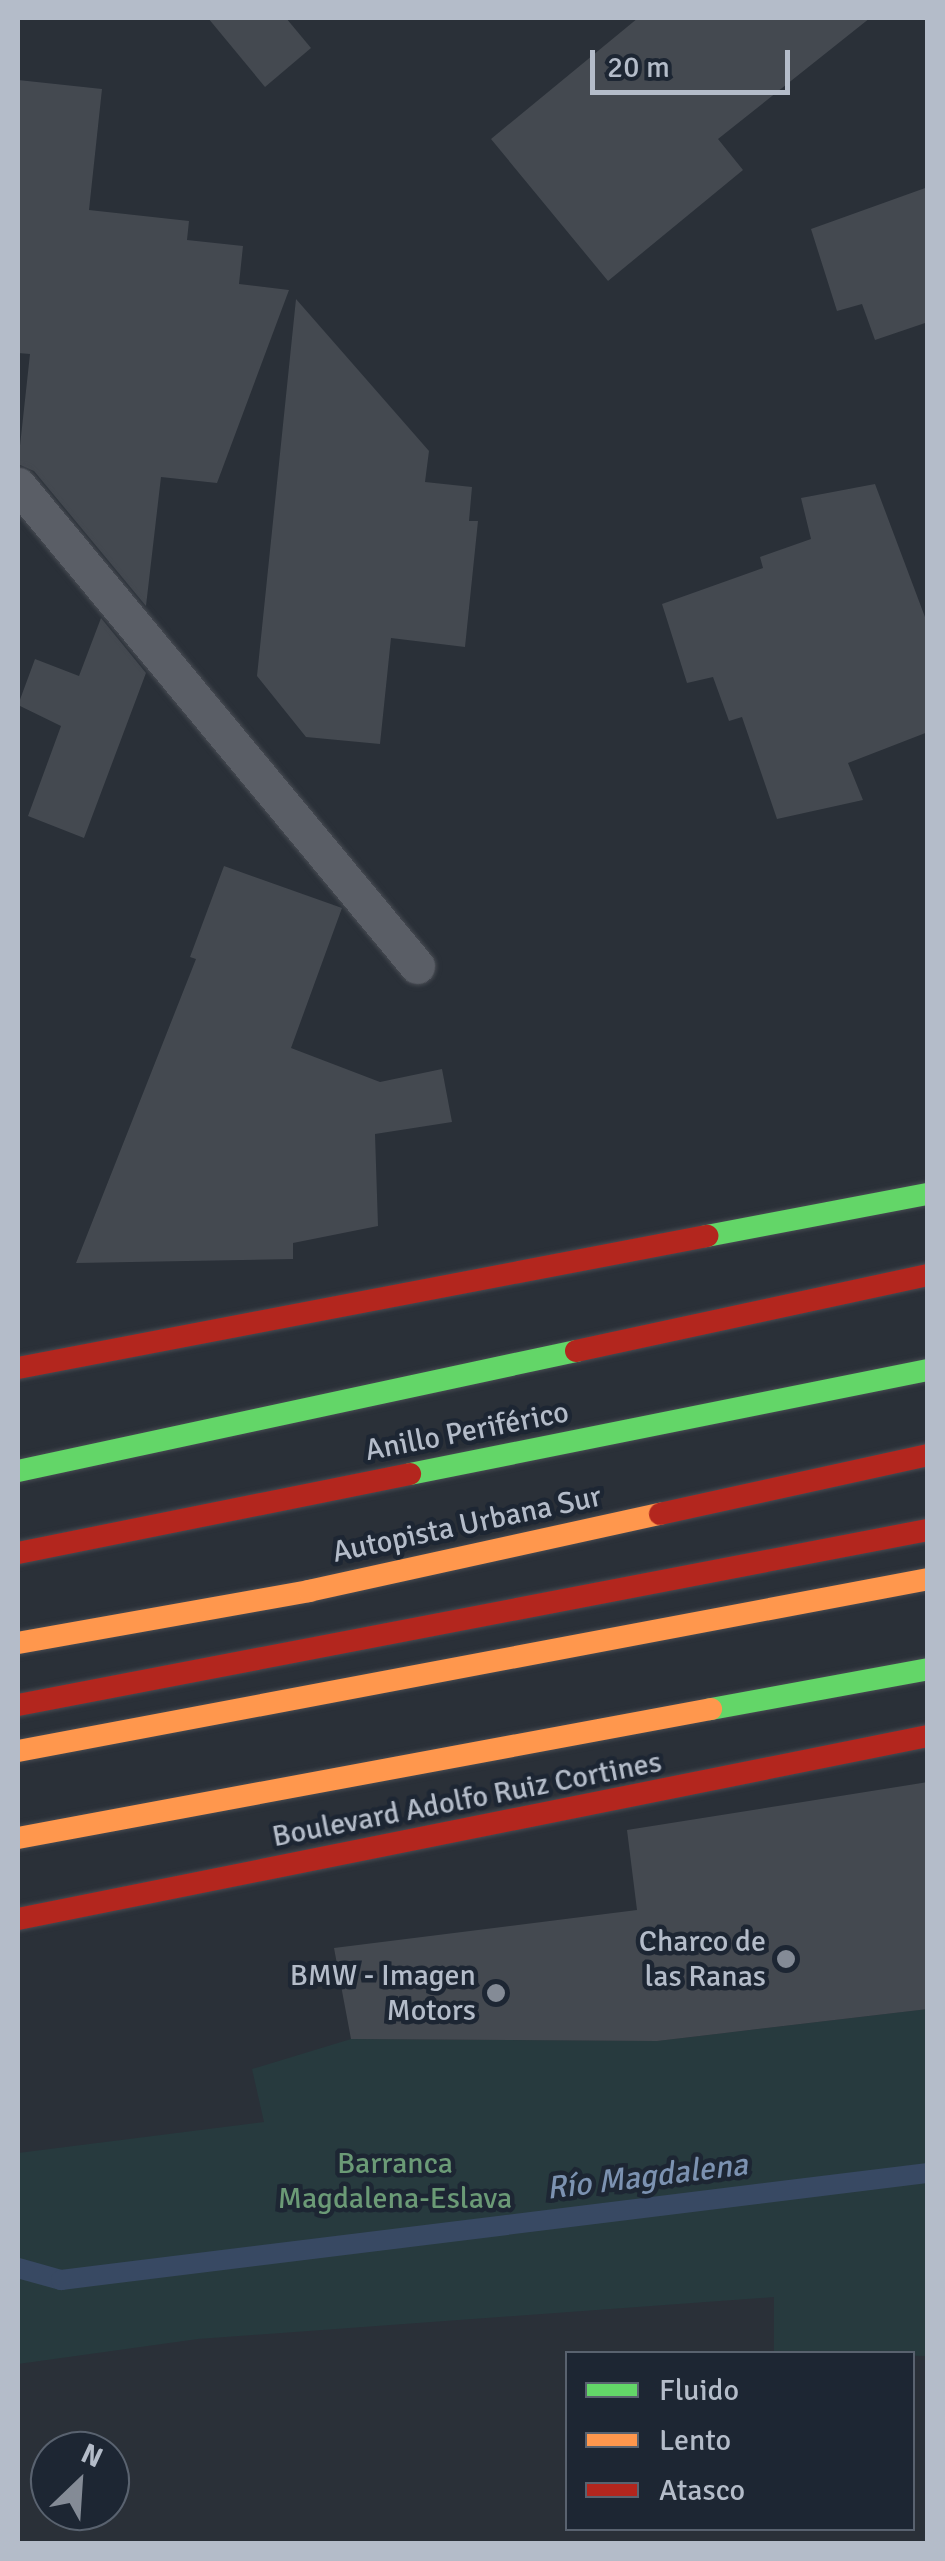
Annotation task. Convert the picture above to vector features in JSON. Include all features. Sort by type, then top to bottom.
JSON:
[{"type":"main road","points":[[18,1368],[928,1194]]},
{"type":"main road","points":[[18,1470],[928,1274]]},
{"type":"main road","name":"Anillo Periférico","points":[[18,1553],[928,1370]]},
{"type":"main road","name":"Autopista Urbana Sur","points":[[18,1644],[309,1591],[928,1455]]},
{"type":"main road","points":[[18,1705],[928,1530]]},
{"type":"main road","points":[[18,1751],[928,1579]]},
{"type":"main road","points":[[18,1838],[928,1669]]},
{"type":"main road","name":"Boulevard Adolfo Ruiz Cortines","points":[[18,1919],[928,1736]]},
{"type":"lane","points":[[18,485],[416,966]]},
{"type":"green space","name":"Barranca Magdalena-Eslava","points":[[927,2009],[927,2356],[915,2356],[915,2351],[774,2351],[774,2297],[198,2339],[18,2364],[18,2153],[264,2122],[252,2069],[351,2039],[656,2041]]},
{"type":"building","points":[[208,18],[286,18],[311,48],[265,87]]},
{"type":"building","points":[[638,18],[870,18],[718,139],[743,170],[608,281],[491,139]]},
{"type":"building","points":[[18,80],[102,89],[89,210],[189,221],[187,240],[243,246],[239,284],[289,290],[217,483],[161,477],[146,606],[34,471],[18,464],[30,354],[18,353]]},
{"type":"building","points":[[928,187],[928,322],[875,340],[862,304],[837,311],[811,229]]},
{"type":"building","points":[[296,299],[429,451],[425,482],[472,487],[469,521],[478,521],[465,647],[391,638],[380,744],[306,737],[257,676]]},
{"type":"building","points":[[875,484],[928,625],[928,732],[848,763],[863,800],[777,819],[742,717],[729,721],[713,677],[687,683],[662,604],[763,568],[760,557],[811,539],[801,498]]},
{"type":"building","points":[[101,618],[146,673],[84,838],[28,816],[61,726],[18,705],[35,659],[79,676]]},
{"type":"building","points":[[224,866],[342,908],[291,1048],[380,1082],[442,1069],[452,1122],[375,1134],[378,1226],[293,1243],[293,1259],[76,1263],[196,959],[190,957]]},
{"type":"building","name":"Charco de las Ranas","points":[[928,1782],[928,2009],[657,2041],[351,2039],[334,1948],[637,1910],[627,1830]]},
{"type":"waterway","name":"Río Magdalena","points":[[18,2268],[61,2280],[928,2173]]},
{"type":"traffic: fast","points":[[707,1236],[928,1194]]},
{"type":"traffic: fast","points":[[18,1471],[576,1351]]},
{"type":"traffic: fast","points":[[410,1474],[928,1370]]},
{"type":"traffic: fast","points":[[711,1709],[928,1669]]},
{"type":"traffic: slow","points":[[18,1643],[309,1591],[660,1514]]},
{"type":"traffic: slow","points":[[18,1751],[928,1579]]},
{"type":"traffic: slow","points":[[18,1838],[711,1709]]},
{"type":"traffic: jam","points":[[18,1368],[707,1236]]},
{"type":"traffic: jam","points":[[576,1351],[928,1275]]},
{"type":"traffic: jam","points":[[660,1514],[928,1455]]},
{"type":"traffic: jam","points":[[18,1553],[410,1474]]},
{"type":"traffic: jam","points":[[18,1705],[928,1530]]},
{"type":"traffic: jam","points":[[18,1919],[928,1736]]},
{"type":"place","name":"Charco de las Ranas","points":[[786,1959]]},
{"type":"place","name":"BMW - Imagen Motors","points":[[496,1993]]}]
